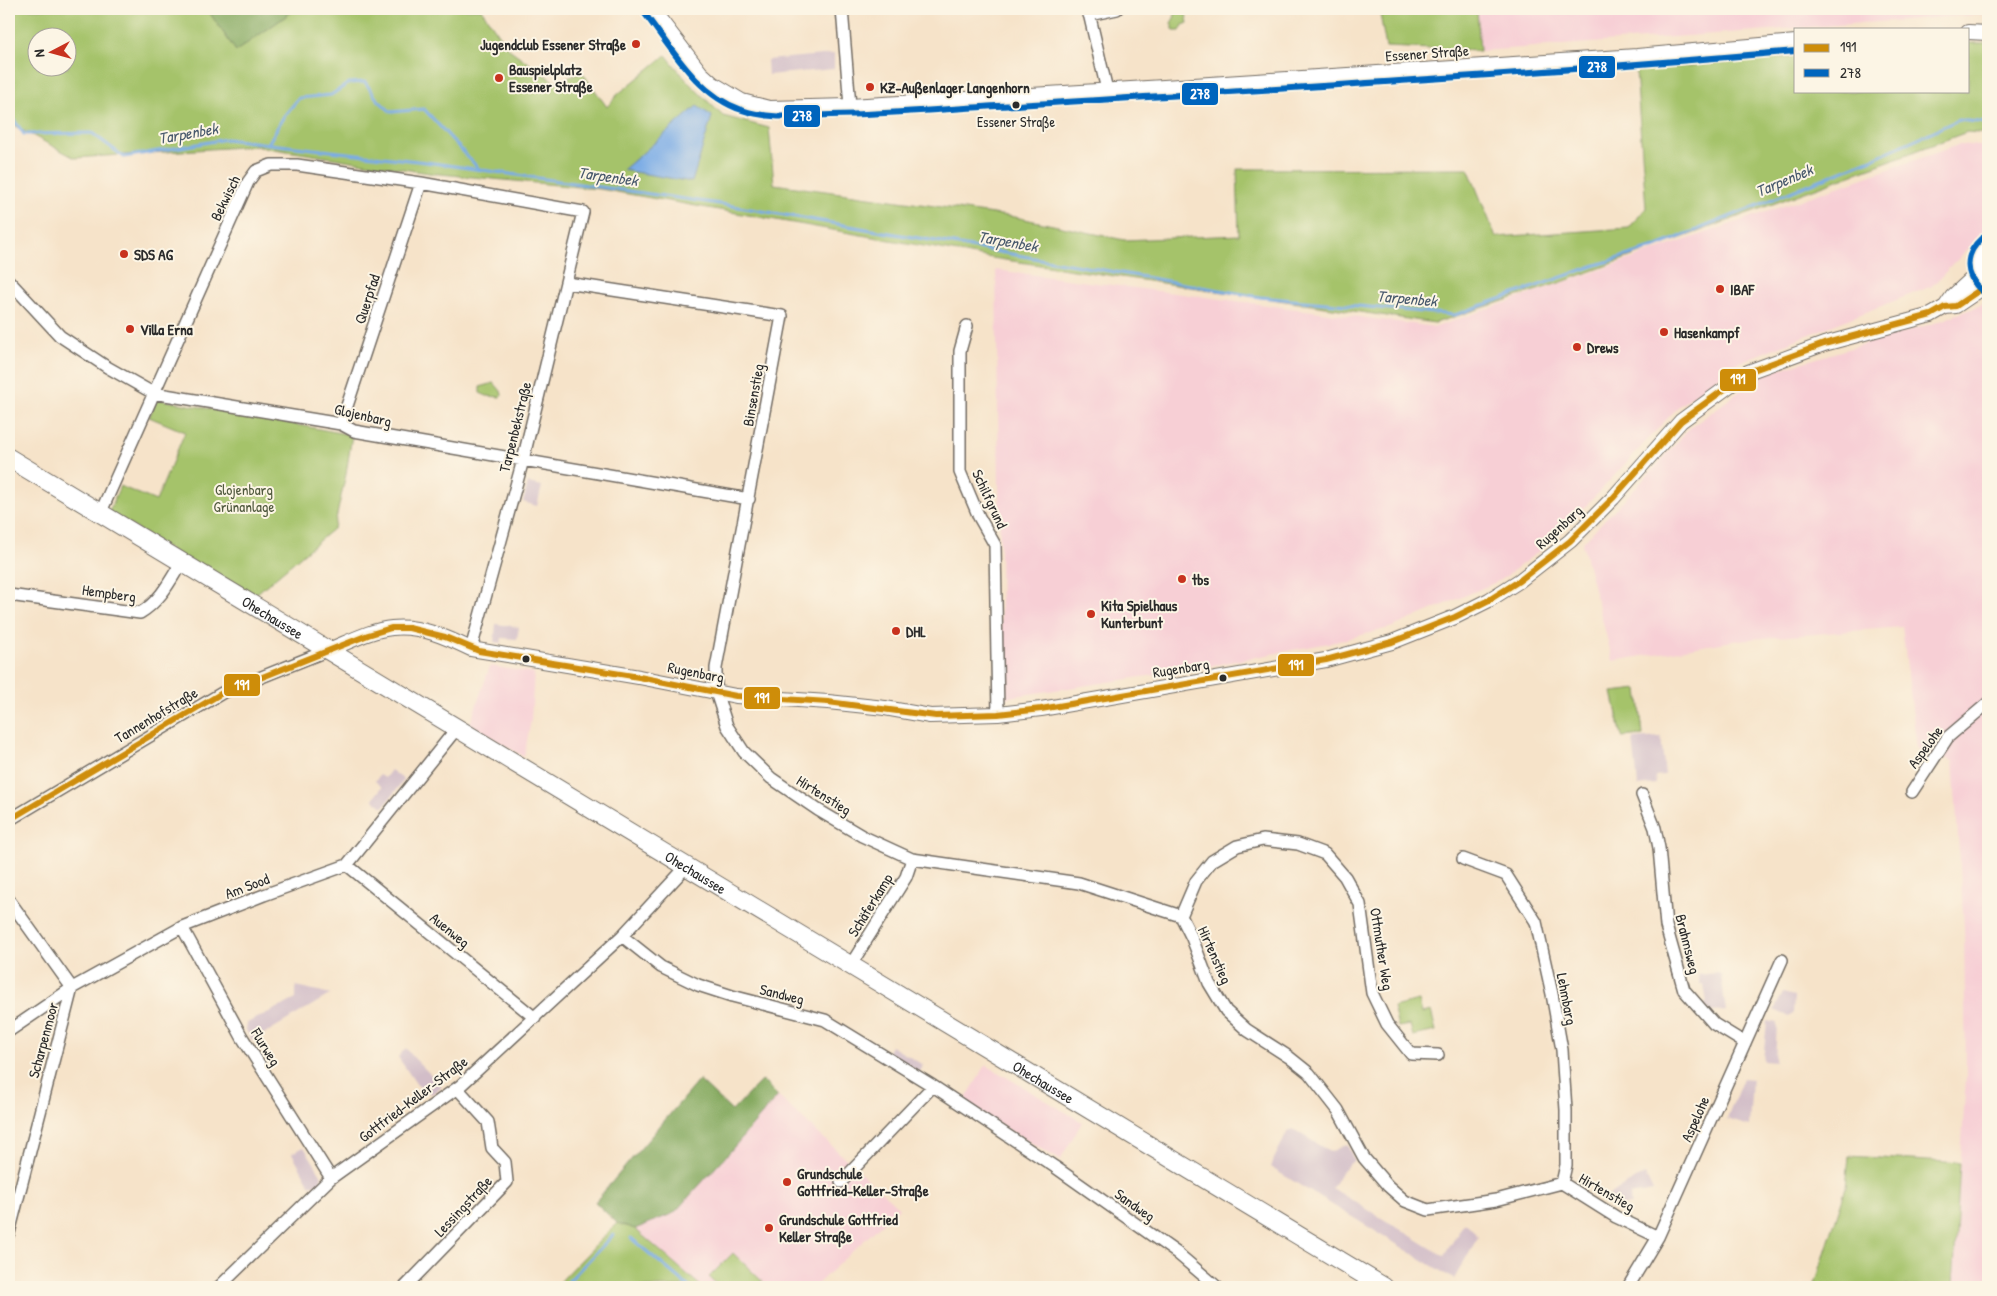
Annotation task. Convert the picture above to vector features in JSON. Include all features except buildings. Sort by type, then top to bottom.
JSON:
[{"type":"main road","name":"Ohechaussee","points":[[9,458],[326,651],[1384,1287]]},
{"type":"street","name":"Essener Straße","points":[[652,9],[701,73],[719,89],[756,106],[769,108],[850,106],[1637,56],[1794,42]]},
{"type":"street","points":[[842,9],[850,106]]},
{"type":"street","points":[[1107,90],[1088,12],[1117,9]]},
{"type":"street","points":[[1970,32],[1988,33]]},
{"type":"street","name":"Bekwisch","points":[[100,514],[248,182],[256,171],[271,165],[297,164],[421,183],[583,212]]},
{"type":"street","name":"Querpfad","points":[[341,424],[421,183]]},
{"type":"street","name":"Tarpenbekstraße","points":[[471,649],[523,460],[583,212]]},
{"type":"street","points":[[1978,273],[1976,262],[1978,255],[1988,244]]},
{"type":"street","name":"Rugenbarg","points":[[326,651],[391,628],[409,628],[428,632],[471,649],[639,677],[736,696],[828,702],[886,708],[930,716],[998,714],[1040,709],[1326,660],[1392,642],[1455,617],[1489,600],[1519,581],[1570,541],[1613,498],[1681,421],[1748,372],[1824,344],[1931,315],[1945,307],[1956,306],[1988,285],[1978,273],[1952,297],[1945,307]]},
{"type":"street","name":"Glojenbarg","points":[[9,281],[60,336],[107,367],[153,393],[341,424],[354,431],[749,499]]},
{"type":"street","name":"Binsenstieg","points":[[567,284],[782,316],[716,668],[716,692]]},
{"type":"street","name":"Schilfgrund","points":[[967,326],[960,351],[960,472],[979,517],[995,546],[998,714]]},
{"type":"street","name":"Hempberg","points":[[9,595],[140,613],[161,597],[181,563]]},
{"type":"street","name":"Tannenhofstraße","points":[[9,820],[222,693],[326,651]]},
{"type":"street","name":"Hirtenstieg","points":[[716,692],[727,726],[744,752],[771,778],[818,810],[862,836],[912,859],[1079,883],[1181,916],[1192,938],[1209,983],[1226,1011],[1247,1030],[1289,1057],[1309,1073],[1338,1110],[1364,1158],[1388,1186],[1405,1200],[1428,1210],[1496,1200],[1562,1184],[1658,1238]]},
{"type":"street","name":"Aspelohe","points":[[1912,792],[1948,737],[1988,703]]},
{"type":"street","points":[[347,866],[457,728]]},
{"type":"street","name":"Brahmsweg","points":[[1642,795],[1657,842],[1666,926],[1684,990],[1714,1024],[1745,1043]]},
{"type":"street","name":"Ottmuther Weg","points":[[1181,916],[1196,881],[1212,862],[1237,846],[1263,840],[1302,844],[1325,854],[1346,877],[1360,904],[1372,993],[1387,1024],[1411,1054],[1438,1055]]},
{"type":"street","name":"Lehmbarg","points":[[1463,858],[1506,875],[1536,922],[1562,1050],[1566,1110],[1566,1156],[1562,1184]]},
{"type":"street","name":"Schäferkamp","points":[[850,966],[906,877],[912,859]]},
{"type":"street","name":"Am Sood","points":[[9,1031],[72,988],[182,927],[264,895],[347,866]]},
{"type":"street","name":"Auenweg","points":[[347,866],[535,1018]]},
{"type":"street","name":"Gottfried-Keller-Straße","points":[[219,1287],[331,1178],[457,1088],[535,1018],[622,936],[686,867]]},
{"type":"street","name":"Scharpenmoor","points":[[9,900],[72,988],[9,1233]]},
{"type":"street","name":"Flurweg","points":[[182,927],[242,1037],[331,1178]]},
{"type":"street","name":"Sandweg","points":[[622,936],[661,968],[698,986],[825,1020],[933,1086],[1055,1168],[1177,1253],[1217,1287]]},
{"type":"street","name":"Aspelohe","points":[[1628,1287],[1658,1238],[1782,960]]},
{"type":"street","points":[[841,1182],[933,1086]]},
{"type":"street","name":"Lessingstraße","points":[[405,1287],[507,1182],[505,1162],[492,1148],[488,1122],[457,1088]]},
{"type":"shaded area","points":[[1477,9],[1988,9],[1988,14],[1480,51]]},
{"type":"shaded area","points":[[834,54],[834,69],[768,75],[767,60]]},
{"type":"shaded area","points":[[1961,144],[1988,147],[1988,228],[1932,286],[1737,363],[1679,406],[1556,538],[1501,580],[1393,627],[1334,642],[1194,669],[1002,698],[996,270],[1436,327]]},
{"type":"shaded area","points":[[1988,304],[1988,1287],[1953,1287],[1966,1076],[1964,928],[1953,761],[1917,749],[1902,627],[1739,640],[1613,661],[1582,543],[1650,473],[1690,428],[1763,374],[1935,323]]},
{"type":"shaded area","points":[[528,483],[542,486],[537,506],[523,502]]},
{"type":"shaded area","points":[[496,624],[519,627],[517,639],[502,638],[501,643],[494,642]]},
{"type":"shaded area","points":[[490,666],[534,673],[531,720],[524,757],[470,724]]},
{"type":"shaded area","points":[[1661,737],[1665,775],[1655,776],[1656,784],[1638,786],[1633,739]]},
{"type":"shaded area","points":[[391,770],[404,780],[383,807],[373,799],[382,787],[375,781],[380,775],[385,778]]},
{"type":"shaded area","points":[[1721,974],[1726,1011],[1710,1012],[1703,1006],[1707,1002],[1704,984],[1700,984],[1698,975]]},
{"type":"shaded area","points":[[296,986],[331,994],[252,1041],[246,1030],[247,1023],[296,999]]},
{"type":"shaded area","points":[[1783,993],[1794,996],[1793,1013],[1788,1016],[1774,1010]]},
{"type":"shaded area","points":[[1767,1021],[1777,1023],[1775,1062],[1763,1061]]},
{"type":"shaded area","points":[[891,1046],[923,1065],[918,1073],[886,1055]]},
{"type":"shaded area","points":[[406,1048],[442,1086],[432,1094],[417,1085],[398,1057]]},
{"type":"shaded area","points":[[986,1065],[1082,1122],[1060,1160],[963,1103]]},
{"type":"shaded area","points":[[1743,1078],[1752,1079],[1749,1126],[1727,1119]]},
{"type":"shaded area","name":"Grundschule Gottfried-Keller-Straße","points":[[778,1096],[899,1208],[814,1287],[702,1287],[635,1229],[674,1213]]},
{"type":"shaded area","points":[[1293,1129],[1330,1152],[1347,1144],[1354,1160],[1341,1172],[1332,1188],[1444,1256],[1464,1223],[1472,1229],[1478,1237],[1454,1279],[1270,1167],[1287,1133]]},
{"type":"shaded area","points":[[304,1147],[322,1176],[320,1183],[310,1185],[292,1153]]},
{"type":"shaded area","points":[[1645,1174],[1653,1191],[1630,1195],[1631,1205],[1616,1205],[1608,1195]]},
{"type":"green space","points":[[9,9],[207,9],[236,51],[296,9],[481,9],[509,49],[556,83],[582,72],[607,107],[617,95],[666,55],[688,82],[723,116],[769,128],[774,184],[1015,217],[1124,240],[1239,235],[1237,169],[1468,168],[1496,237],[1629,228],[1646,208],[1636,71],[1794,56],[1794,92],[1970,92],[1970,43],[1988,43],[1988,134],[1967,132],[1562,282],[1435,323],[992,258],[600,189],[429,173],[255,146],[75,158],[9,123]]},
{"type":"green space","points":[[207,9],[296,9],[236,51]]},
{"type":"green space","points":[[1178,9],[1185,9],[1188,23],[1183,25],[1180,31],[1174,31],[1171,23]]},
{"type":"green space","points":[[1379,9],[1477,9],[1480,51],[1386,47]]},
{"type":"green space","points":[[494,383],[501,391],[502,395],[500,397],[487,396],[480,393],[480,387]]},
{"type":"green space","name":"Glojenbarg Grünanlage","points":[[157,399],[352,435],[346,474],[334,528],[250,599],[109,512],[120,486],[156,501],[185,432],[149,417]]},
{"type":"green space","points":[[1638,689],[1643,735],[1622,737],[1612,692]]},
{"type":"green space","points":[[1419,1001],[1422,1013],[1431,1011],[1436,1031],[1413,1036],[1410,1025],[1398,1027],[1393,1007]]},
{"type":"green space","points":[[699,1080],[732,1111],[762,1080],[778,1096],[674,1213],[635,1229],[617,1223],[595,1202]]},
{"type":"green space","points":[[1849,1156],[1960,1163],[1953,1287],[1814,1287],[1846,1188]]},
{"type":"green space","points":[[617,1223],[635,1229],[702,1287],[555,1287]]},
{"type":"green space","points":[[733,1253],[768,1287],[720,1287],[709,1277]]},
{"type":"water","points":[[697,106],[712,116],[692,182],[623,170]]},
{"type":"waterway","points":[[268,144],[284,116],[299,98],[331,95],[349,83],[365,82],[377,99],[391,112],[424,109],[479,169]]},
{"type":"waterway","name":"Tarpenbek","points":[[9,115],[24,134],[92,133],[124,157],[226,139],[426,162],[727,205],[1260,297],[1455,315],[1593,266],[1655,247],[1874,158],[1958,120],[1988,123]]},
{"type":"waterway","points":[[563,1287],[613,1235]]},
{"type":"waterway","points":[[631,1238],[689,1287]]},
{"type":"transit line","name":"278","points":[[645,14],[687,70],[712,94],[742,110],[786,117],[901,112],[1406,81],[1794,51]]},
{"type":"transit line","name":"278","points":[[1982,238],[1976,244],[1969,258],[1969,271],[1976,285],[1982,291]]},
{"type":"transit line","name":"191","points":[[9,820],[222,693],[368,635],[391,628],[409,628],[445,637],[479,651],[639,677],[736,696],[828,702],[936,716],[998,714],[1041,709],[1326,660],[1392,642],[1455,617],[1489,600],[1519,581],[1570,541],[1613,498],[1681,421],[1748,372],[1824,344],[1931,315],[1945,307],[1956,306],[1987,285]]},
{"type":"place","name":"Jugendclub Essener Straße","points":[[636,44]]},
{"type":"place","name":"Bauspielplatz Essener Straße","points":[[499,78]]},
{"type":"place","name":"KZ-Außenlager Langenhorn","points":[[870,87]]},
{"type":"place","name":"Essener Straße","points":[[1016,105]]},
{"type":"place","name":"SDS AG","points":[[124,254]]},
{"type":"place","name":"IBAF","points":[[1720,289]]},
{"type":"place","name":"Villa Erna","points":[[130,329]]},
{"type":"place","name":"Hasenkampf","points":[[1664,332]]},
{"type":"place","name":"Drews","points":[[1577,347]]},
{"type":"place","name":"tbs","points":[[1182,579]]},
{"type":"place","name":"Kita Spielhaus Kunterbunt","points":[[1091,614]]},
{"type":"place","name":"DHL","points":[[896,631]]},
{"type":"place","name":"Grundschule Gottfried-Keller-Straße","points":[[787,1182]]},
{"type":"place","name":"Grundschule Gottfried Keller Straße","points":[[769,1228]]}]
